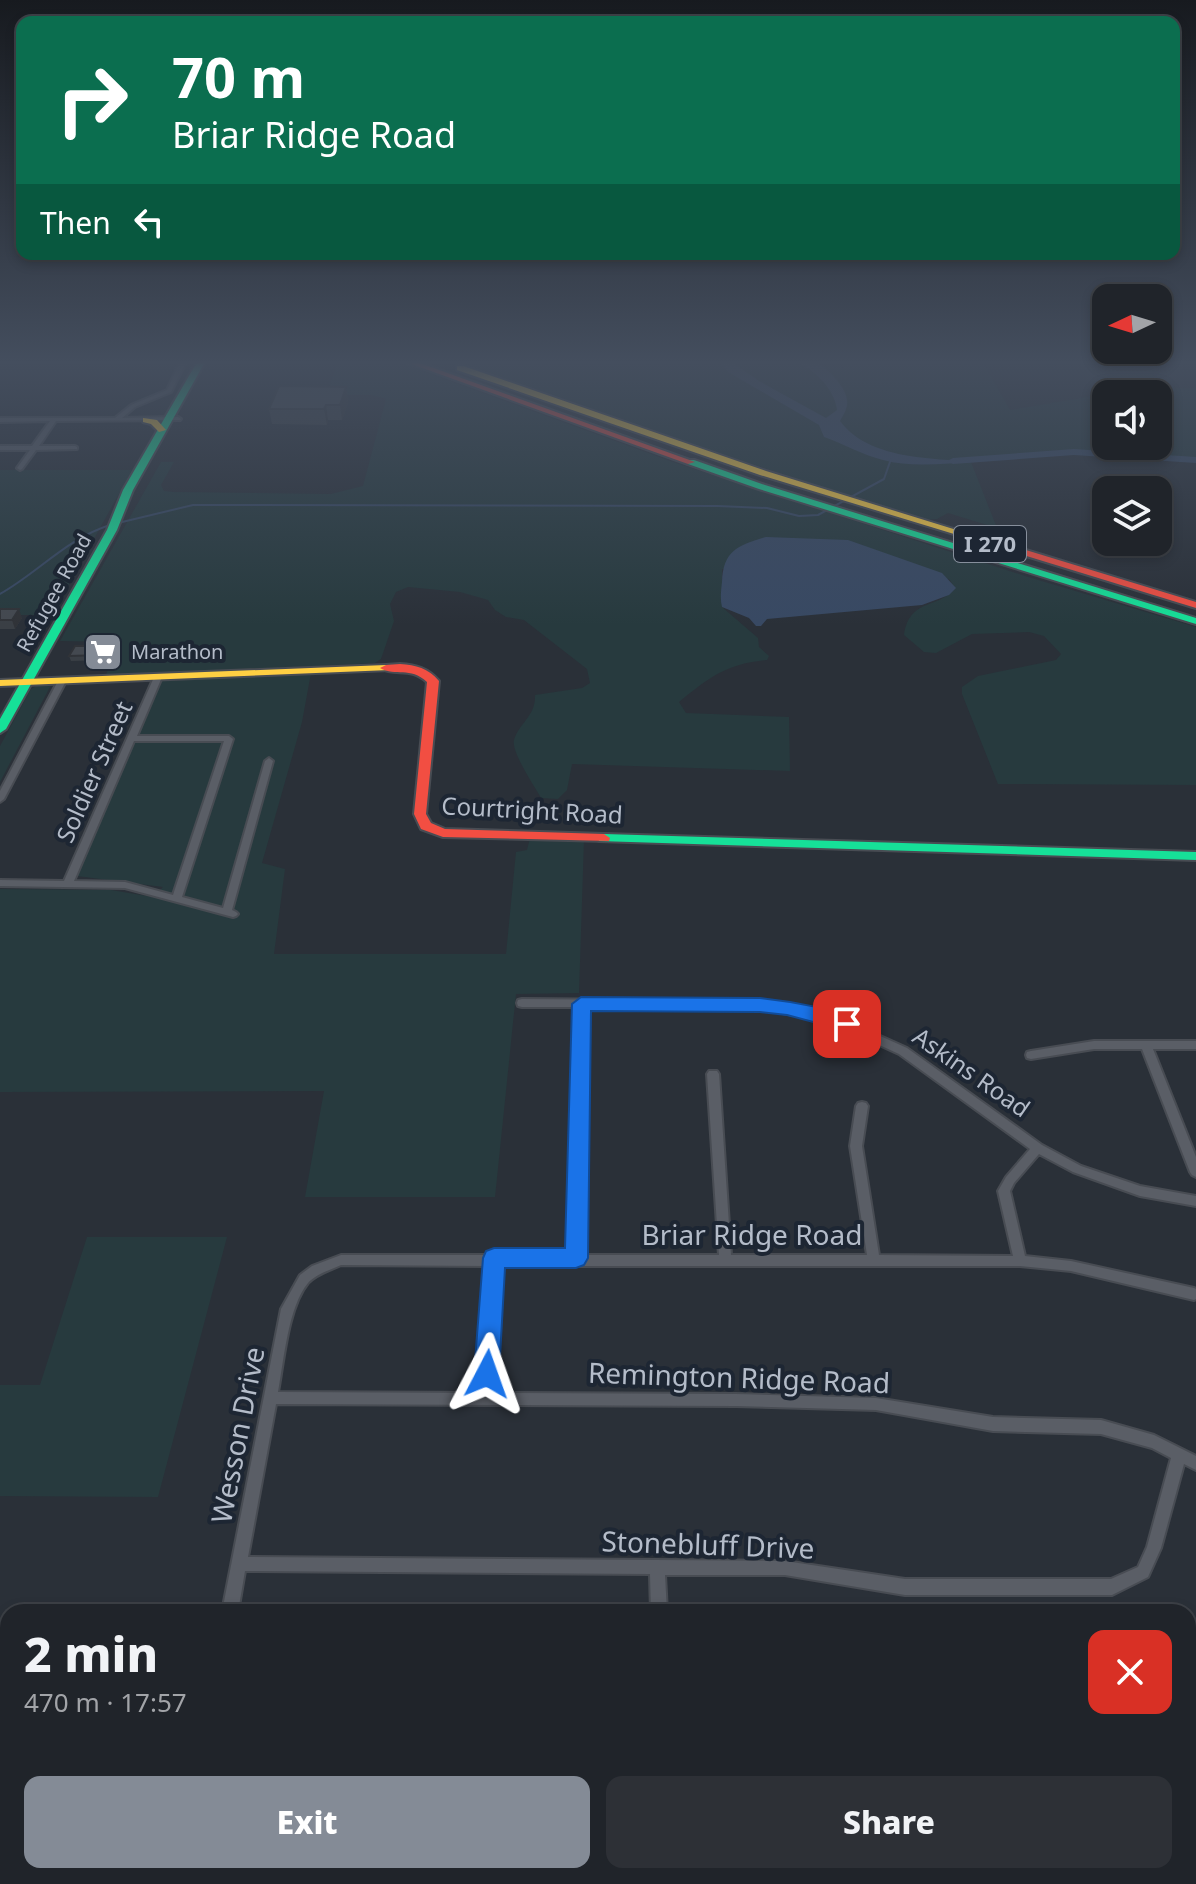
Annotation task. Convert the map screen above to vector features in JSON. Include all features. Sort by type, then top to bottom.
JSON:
[{"type":"main road","name":"Refugee Road","points":[[0,729],[116,522],[131,505],[155,450]]},
{"type":"main road","name":"I 270","points":[[655,450],[817,505],[1196,621]]},
{"type":"main road","name":"I 270","points":[[697,450],[1121,584],[1196,604]]},
{"type":"main road","name":"Courtright Road","points":[[0,683],[408,667],[422,670],[433,681],[420,814],[426,826],[443,833],[1196,856]]},
{"type":"street","points":[[20,468],[33,450]]},
{"type":"street","name":"Soldier Street","points":[[68,883],[158,677]]},
{"type":"street","points":[[0,799],[62,681]]},
{"type":"street","points":[[131,738],[229,739],[177,897]]},
{"type":"street","points":[[0,883],[125,885],[230,913],[269,761]]},
{"type":"street","name":"Askins Road","points":[[522,1003],[760,1005],[829,1017],[865,1030],[903,1051],[1038,1148],[1077,1169],[1119,1185],[1196,1201]]},
{"type":"street","points":[[576,1258],[581,1004]]},
{"type":"street","points":[[1031,1055],[1094,1045],[1196,1045]]},
{"type":"street","points":[[1146,1046],[1196,1172]]},
{"type":"street","points":[[713,1074],[725,1259]]},
{"type":"street","points":[[862,1106],[856,1146],[874,1260]]},
{"type":"street","points":[[1020,1261],[1004,1191],[1038,1148]]},
{"type":"street","points":[[485,1399],[494,1258]]},
{"type":"street","name":"Briar Ridge Road","points":[[310,1274],[341,1260],[1020,1261],[1071,1266],[1194,1294]]},
{"type":"street","name":"Wesson Drive","points":[[232,1604],[289,1302],[310,1274]]},
{"type":"street","name":"Remington Ridge Road","points":[[271,1398],[736,1400],[876,1404],[993,1424],[1101,1427],[1154,1442],[1196,1463]]},
{"type":"street","name":"Stonebluff Drive","points":[[239,1564],[785,1568],[905,1587],[1112,1587],[1143,1572],[1154,1548],[1179,1455]]},
{"type":"street","points":[[657,1568],[659,1604]]},
{"type":"green space","points":[[373,450],[640,450],[1025,576],[1196,627],[1196,785],[998,784],[962,694],[962,687],[978,676],[1056,660],[1061,654],[1044,636],[1029,632],[972,634],[936,653],[924,652],[904,635],[907,623],[918,609],[941,599],[955,588],[949,579],[722,569],[722,607],[758,638],[759,647],[769,656],[767,660],[719,673],[679,702],[686,713],[789,717],[790,771],[572,764],[567,790],[558,799],[541,798],[520,761],[514,740],[533,708],[535,695],[582,688],[590,683],[587,669],[524,620],[506,617],[495,610],[488,600],[460,592],[408,587],[396,592],[390,604],[394,621],[381,659],[375,663],[105,677],[119,642],[60,641],[161,462],[174,462],[161,485],[164,491],[331,494],[363,486]]},
{"type":"green space","points":[[709,450],[1092,450],[1092,452],[971,462],[997,528],[948,513],[937,519],[922,520]]},
{"type":"green space","points":[[1172,450],[1196,450],[1196,460],[1172,458]]},
{"type":"green space","points":[[0,470],[132,470],[52,615],[0,615]]},
{"type":"green space","points":[[311,673],[302,722],[262,863],[285,869],[274,954],[506,954],[516,852],[527,850],[530,838],[584,840],[579,993],[516,994],[495,1197],[305,1197],[324,1091],[0,1092],[0,889],[111,890],[153,897],[163,887],[77,876],[161,681]]},
{"type":"green space","points":[[52,683],[0,782],[0,746],[31,689]]},
{"type":"green space","points":[[87,1237],[227,1237],[158,1497],[0,1496],[0,1385],[40,1385]]},
{"type":"water","points":[[856,450],[884,450],[921,458],[976,462],[906,464]]},
{"type":"water","points":[[766,537],[848,540],[942,573],[956,588],[949,595],[922,605],[767,619],[761,626],[756,626],[749,618],[722,607],[723,571],[734,551]]},
{"type":"building","points":[[0,609],[19,609],[12,620],[0,620]]},
{"type":"building","points":[[99,641],[112,641],[105,655],[69,656],[75,646],[96,646]]},
{"type":"waterway","points":[[953,461],[1074,452],[1196,460]]},
{"type":"waterway","points":[[118,523],[193,505],[718,506],[767,508],[799,516],[818,515],[884,479],[891,459]]},
{"type":"waterway","points":[[0,594],[66,547],[110,525]]},
{"type":"traffic: fast","points":[[0,729],[112,530],[128,490],[151,450]]},
{"type":"traffic: fast","points":[[691,462],[762,487],[1196,621]]},
{"type":"traffic: fast","points":[[604,838],[1196,856]]},
{"type":"traffic: slow","points":[[696,450],[1013,549]]},
{"type":"traffic: slow","points":[[0,683],[386,668]]},
{"type":"traffic: jam","points":[[657,450],[691,462]]},
{"type":"traffic: jam","points":[[1013,549],[1196,605]]},
{"type":"traffic: jam","points":[[386,668],[418,670],[433,681],[420,814],[426,826],[443,833],[604,838]]},
{"type":"place","name":"Marathon","points":[[103,652]]},
{"type":"route","points":[[487,1374],[494,1258],[576,1258],[581,1004],[760,1005],[829,1017],[847,1024]]}]
